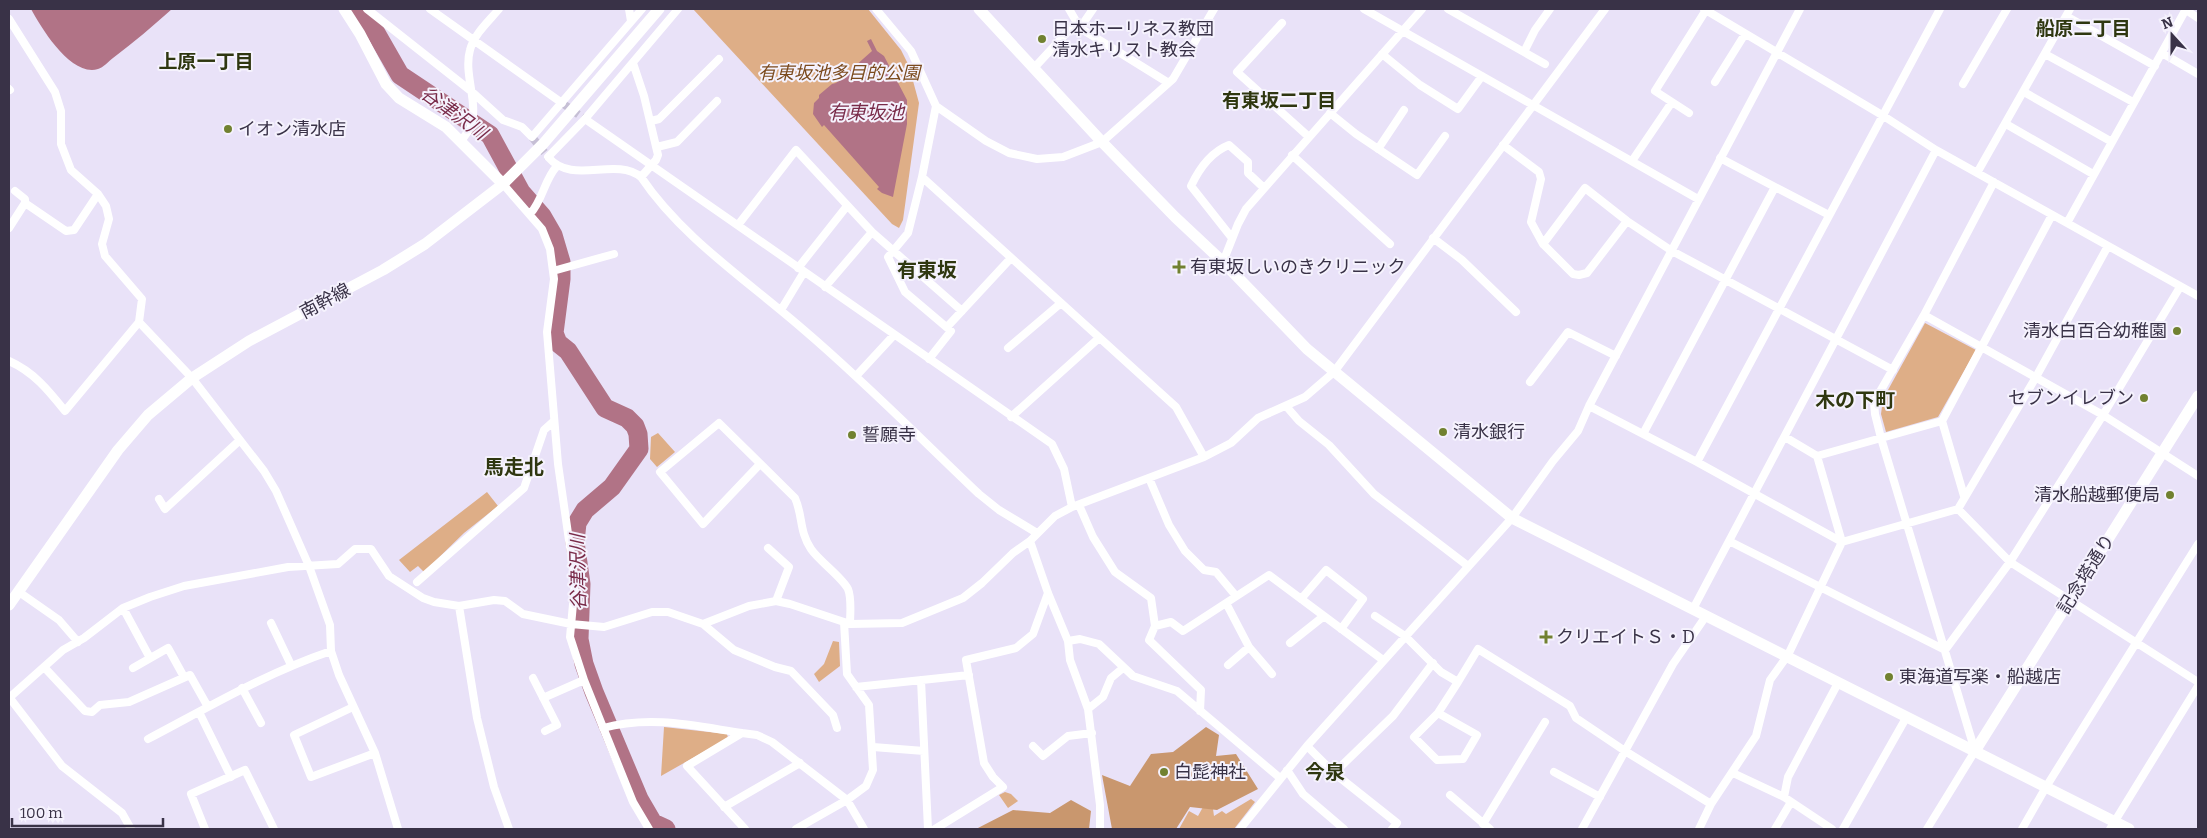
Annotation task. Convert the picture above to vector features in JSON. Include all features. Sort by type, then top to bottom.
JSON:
[{"type":"street","points":[[344,9],[360,34],[386,84],[399,98],[433,118],[462,141],[530,214],[542,229],[550,249],[553,271],[547,332],[554,421],[567,533],[575,582],[570,637],[584,680],[633,802],[649,829]]},
{"type":"street","points":[[367,9],[470,91],[503,120],[522,127],[532,137],[642,9]]},
{"type":"street","points":[[430,9],[562,103]]},
{"type":"street","points":[[462,141],[470,128],[473,114],[470,91],[469,52],[473,41],[499,9]]},
{"type":"street","points":[[629,9],[631,21]]},
{"type":"street","name":"南幹線","points":[[9,606],[118,450],[148,416],[192,378],[249,341],[383,270],[425,244],[503,184],[544,144],[659,9]]},
{"type":"street","points":[[678,9],[585,119],[548,157],[557,166],[572,170],[630,169],[640,177],[656,199],[686,231],[857,375],[979,494],[999,510],[1037,533]]},
{"type":"street","points":[[876,9],[911,51],[936,106],[986,141],[1009,153],[1037,159],[1063,157],[1102,142],[1173,78],[1214,9]]},
{"type":"street","points":[[979,9],[1102,142],[1175,217],[1223,262],[1307,349],[1512,518],[1706,616],[1788,655],[1906,718],[2046,787],[2112,826],[2129,829]]},
{"type":"street","points":[[1069,9],[1080,28],[1167,82]]},
{"type":"street","points":[[1080,28],[1093,9]]},
{"type":"street","points":[[1364,9],[1698,199]]},
{"type":"street","points":[[1223,262],[1246,209],[1422,9]]},
{"type":"street","points":[[1448,9],[1545,64]]},
{"type":"street","points":[[1524,52],[1535,30],[1550,9]]},
{"type":"street","points":[[703,624],[749,606],[776,601],[847,623],[902,623],[963,598],[1055,516],[1075,506],[1204,456],[1231,443],[1258,418],[1305,397],[1334,372],[1605,9]]},
{"type":"street","points":[[1240,829],[1286,770],[1512,518],[1578,431],[1589,406],[1800,9]]},
{"type":"street","points":[[1697,462],[1940,9]]},
{"type":"street","points":[[1963,84],[2007,9]]},
{"type":"street","points":[[2067,223],[2092,174],[2112,142],[2186,9],[2198,18]]},
{"type":"street","points":[[1689,113],[1655,91],[1705,10],[1882,115],[1936,150],[2198,296]]},
{"type":"street","points":[[1977,173],[2068,12],[2155,66]]},
{"type":"street","points":[[9,19],[55,92],[60,111],[61,144],[71,170],[98,194],[106,206],[109,218],[102,244],[105,256],[142,299],[139,322],[65,412],[43,384],[21,366],[9,362]]},
{"type":"street","points":[[1282,23],[1238,72],[1309,137]]},
{"type":"street","points":[[1034,68],[1070,28],[1080,28]]},
{"type":"street","points":[[1715,82],[1745,34]]},
{"type":"street","points":[[2162,53],[2198,74]]},
{"type":"street","points":[[1382,54],[1420,85],[1458,109],[1482,76]]},
{"type":"street","points":[[2045,54],[2133,102]]},
{"type":"street","points":[[651,121],[659,119],[719,59]]},
{"type":"street","points":[[632,63],[651,121],[658,155],[651,166],[640,177]]},
{"type":"street","points":[[2024,92],[2112,142]]},
{"type":"street","points":[[657,147],[677,142],[717,101]]},
{"type":"street","points":[[1632,161],[1672,102]]},
{"type":"street","points":[[929,360],[951,331],[905,292],[888,257],[908,233],[922,178],[936,106]]},
{"type":"street","points":[[1378,149],[1404,110]]},
{"type":"street","points":[[1330,112],[1378,149],[1417,175],[1445,136]]},
{"type":"street","points":[[585,119],[1052,444],[1064,469],[1075,506],[1115,572],[1150,598],[1156,626],[1149,640],[1201,690],[1200,711]]},
{"type":"street","points":[[2006,124],[2092,174]]},
{"type":"street","points":[[1232,238],[1191,186],[1196,174],[1218,149],[1229,144],[1248,162],[1248,173],[1264,188]]},
{"type":"street","points":[[1503,145],[1539,172],[1541,180],[1531,222],[1543,244],[1573,274],[1587,273],[1627,221]]},
{"type":"street","points":[[738,225],[796,150],[872,232],[962,311]]},
{"type":"street","points":[[1693,609],[1838,340],[1936,150]]},
{"type":"street","points":[[1292,155],[1390,244]]},
{"type":"street","points":[[1720,158],[1828,215]]},
{"type":"street","points":[[530,214],[537,204],[550,172],[557,166]]},
{"type":"street","points":[[922,178],[1176,407],[1204,456]]},
{"type":"street","points":[[1927,829],[1975,751],[1881,438],[1874,402],[1924,315],[1994,182]]},
{"type":"street","points":[[1643,434],[1776,187]]},
{"type":"street","points":[[1543,244],[1584,188],[1627,221],[1672,251],[1893,370]]},
{"type":"street","points":[[15,191],[25,199],[25,203],[66,231],[74,230],[98,194]]},
{"type":"street","points":[[9,228],[25,203]]},
{"type":"street","points":[[781,310],[801,270],[847,206]]},
{"type":"street","points":[[1964,496],[1942,421],[2052,215]]},
{"type":"street","points":[[826,287],[872,232]]},
{"type":"street","points":[[1433,238],[1462,260],[1516,312]]},
{"type":"street","points":[[1589,406],[1697,462],[1842,542],[1958,509],[2036,377],[2108,246]]},
{"type":"street","points":[[553,271],[614,254]]},
{"type":"street","points":[[947,327],[1011,258]]},
{"type":"street","points":[[1945,650],[2010,562],[2103,415],[2180,287]]},
{"type":"street","points":[[1008,348],[1061,303]]},
{"type":"street","points":[[1924,315],[2103,415],[2198,476]]},
{"type":"street","points":[[139,322],[192,378],[264,471],[276,491],[309,566],[330,625],[331,651],[338,675],[375,753],[398,829]]},
{"type":"street","points":[[1530,382],[1568,332],[1616,356]]},
{"type":"street","points":[[857,375],[894,335]]},
{"type":"street","points":[[1011,417],[1099,338]]},
{"type":"street","name":"記念塔通り","points":[[1975,751],[2198,396]]},
{"type":"street","points":[[1286,406],[1298,421],[1329,445],[1374,494],[1468,566]]},
{"type":"street","points":[[417,582],[524,488],[544,430],[554,421]]},
{"type":"street","points":[[1817,456],[1942,421]]},
{"type":"street","points":[[760,464],[703,524],[660,472],[719,423],[795,498],[800,510],[801,528],[811,549],[848,589],[850,608],[847,623],[847,674],[869,705],[873,770],[866,786],[847,800],[796,829]]},
{"type":"street","points":[[1699,829],[1711,804],[1756,736],[1770,680],[1788,655],[1842,542],[1817,456],[1785,437]]},
{"type":"street","points":[[159,498],[165,508],[240,440]]},
{"type":"street","points":[[1149,478],[1169,525],[1185,551],[1204,570],[1216,572],[1236,596]]},
{"type":"street","points":[[1958,509],[2010,562],[2198,682]]},
{"type":"street","points":[[1030,540],[1048,593],[1068,641],[1070,660],[1088,709],[1100,805],[1100,829]]},
{"type":"street","points":[[1730,541],[1945,650]]},
{"type":"street","points":[[2022,829],[2046,787],[2198,544]]},
{"type":"street","points":[[768,548],[789,568],[776,601]]},
{"type":"street","points":[[131,829],[122,813],[62,766],[9,698],[63,650],[78,642],[123,608],[184,586],[288,567],[338,564],[356,549],[371,549],[389,576],[423,598],[459,606],[494,600],[505,601],[523,614],[571,624],[604,627],[652,612],[668,612],[703,624],[734,650],[791,671],[833,715],[837,728]]},
{"type":"street","points":[[1301,599],[1326,570],[1363,599],[1341,629]]},
{"type":"street","points":[[1156,626],[1171,622],[1183,631],[1269,575],[1383,660]]},
{"type":"street","points":[[19,592],[59,620],[78,642]]},
{"type":"street","points":[[935,829],[1003,787],[992,777],[984,763],[966,660],[1016,648],[1033,634],[1048,593]]},
{"type":"street","points":[[1226,603],[1249,647],[1272,674]]},
{"type":"street","points":[[459,606],[478,718],[494,786],[509,829]]},
{"type":"street","points":[[123,608],[150,658]]},
{"type":"street","points":[[1290,643],[1324,616]]},
{"type":"street","points":[[1375,616],[1405,636],[1433,663],[1458,682]]},
{"type":"street","points":[[1582,829],[1673,664],[1706,616]]},
{"type":"street","points":[[271,623],[291,665]]},
{"type":"street","points":[[1068,641],[1080,639],[1099,644],[1133,676],[1177,691],[1280,778]]},
{"type":"street","points":[[1228,665],[1249,647]]},
{"type":"street","points":[[133,668],[168,648],[184,677]]},
{"type":"street","points":[[1438,713],[1477,735],[1463,759],[1437,760],[1414,737],[1438,713],[1478,649],[1570,706],[1576,718],[1625,751],[1711,804]]},
{"type":"street","points":[[148,739],[242,688],[291,665],[331,651]]},
{"type":"street","points":[[1334,773],[1393,716],[1433,663]]},
{"type":"street","points":[[44,667],[85,711],[92,712],[100,705],[129,702],[190,675],[208,707]]},
{"type":"street","points":[[1088,709],[1103,697],[1112,678],[1123,668]]},
{"type":"street","points":[[856,687],[969,676]]},
{"type":"street","points":[[533,678],[557,725],[545,731]]},
{"type":"street","points":[[543,698],[584,680]]},
{"type":"street","points":[[920,680],[928,829]]},
{"type":"street","points":[[1784,797],[1788,777],[1838,683]]},
{"type":"street","points":[[2112,826],[2198,686]]},
{"type":"street","points":[[242,688],[260,723]]},
{"type":"street","points":[[353,707],[294,735],[311,777],[375,753]]},
{"type":"street","points":[[199,712],[231,776]]},
{"type":"street","points":[[1843,829],[1906,718]]},
{"type":"street","points":[[604,728],[616,724],[665,721],[757,735],[772,742],[847,800],[864,829]]},
{"type":"street","points":[[1483,824],[1545,722]]},
{"type":"street","points":[[742,733],[687,766],[745,829]]},
{"type":"street","points":[[1033,746],[1043,756],[1068,736],[1092,733]]},
{"type":"street","points":[[1307,746],[1334,773],[1397,823],[1392,829]]},
{"type":"street","points":[[873,747],[924,751]]},
{"type":"street","points":[[724,806],[800,764]]},
{"type":"street","points":[[205,829],[192,794],[245,770],[274,829]]},
{"type":"street","points":[[1286,770],[1303,794],[1344,829]]},
{"type":"street","points":[[1554,772],[1600,796]]},
{"type":"street","points":[[1733,773],[1784,797],[1832,829]]},
{"type":"street","points":[[1450,795],[1490,829]]},
{"type":"street","points":[[1775,829],[1791,802]]},
{"type":"green space","name":"有東坂池多目的公園","points":[[693,9],[868,9],[901,50],[909,66],[919,103],[903,220],[899,228],[892,224]]},
{"type":"green space","points":[[1925,323],[1976,350],[1938,417],[1886,432],[1881,414],[1883,399]]},
{"type":"green space","points":[[658,433],[675,452],[657,467],[650,459],[651,437]]},
{"type":"green space","points":[[487,492],[498,506],[464,533],[424,572],[418,566],[410,572],[399,560]]},
{"type":"green space","points":[[833,641],[839,642],[840,666],[819,682],[814,674],[824,664]]},
{"type":"green space","points":[[664,727],[727,734],[728,738],[661,776]]},
{"type":"green space","points":[[1005,792],[1011,794],[1018,801],[1008,808],[999,795]]},
{"type":"green space","points":[[1251,799],[1255,802],[1234,829],[1179,829],[1189,811],[1198,816],[1203,807],[1213,809],[1214,816],[1222,811],[1226,814]]},
{"type":"shaded area","points":[[1206,727],[1219,735],[1216,756],[1236,754],[1258,789],[1217,810],[1190,807],[1176,829],[1112,829],[1102,775],[1130,786],[1151,754],[1173,752]]},
{"type":"shaded area","points":[[1071,800],[1091,811],[1089,829],[976,829],[1013,810],[1050,813]]},
{"type":"water","points":[[31,9],[172,9],[104,66],[88,70],[78,66],[59,50],[42,28]]},
{"type":"water","name":"有東坂池","points":[[871,39],[877,51],[884,56],[907,100],[907,124],[893,197],[877,189],[879,187],[824,125],[822,127],[813,114],[814,103],[819,98],[819,95],[836,83],[872,51],[867,41]]},
{"type":"waterway","name":"谷津沢川","points":[[357,9],[376,33],[400,75],[490,135],[521,192],[542,216],[553,235],[561,262],[561,279],[554,333],[558,343],[568,351],[605,408],[627,418],[635,426],[638,434],[639,449],[612,487],[585,510],[577,523],[575,542],[581,584],[579,639],[584,664],[594,692],[639,799],[653,823],[666,829]]},
{"type":"tunnel","points":[[562,103],[585,119]]},
{"type":"tunnel","points":[[532,137],[548,157]]},
{"type":"place","name":"日本ホーリネス教団 清水キリスト教会","points":[[1042,39]]},
{"type":"place","name":"イオン清水店","points":[[228,129]]},
{"type":"place","name":"有東坂しいのきクリニック","points":[[1179,267]]},
{"type":"place","name":"清水白百合幼稚園","points":[[2177,331]]},
{"type":"place","name":"セブンイレブン","points":[[2144,398]]},
{"type":"place","name":"清水銀行","points":[[1443,432]]},
{"type":"place","name":"誓願寺","points":[[852,435]]},
{"type":"place","name":"清水船越郵便局","points":[[2170,495]]},
{"type":"place","name":"クリエイトＳ・D","points":[[1546,637]]},
{"type":"place","name":"東海道写楽・船越店","points":[[1889,677]]},
{"type":"place","name":"白髭神社","points":[[1164,772]]},
{"type":"district","name":"船原二丁目","points":[[2083,28]]},
{"type":"district","name":"上原一丁目","points":[[206,61]]},
{"type":"district","name":"有東坂二丁目","points":[[1279,100]]},
{"type":"district","name":"有東坂","points":[[927,270]]},
{"type":"district","name":"木の下町","points":[[1855,400]]},
{"type":"district","name":"馬走北","points":[[514,467]]},
{"type":"district","name":"今泉","points":[[1325,772]]}]
